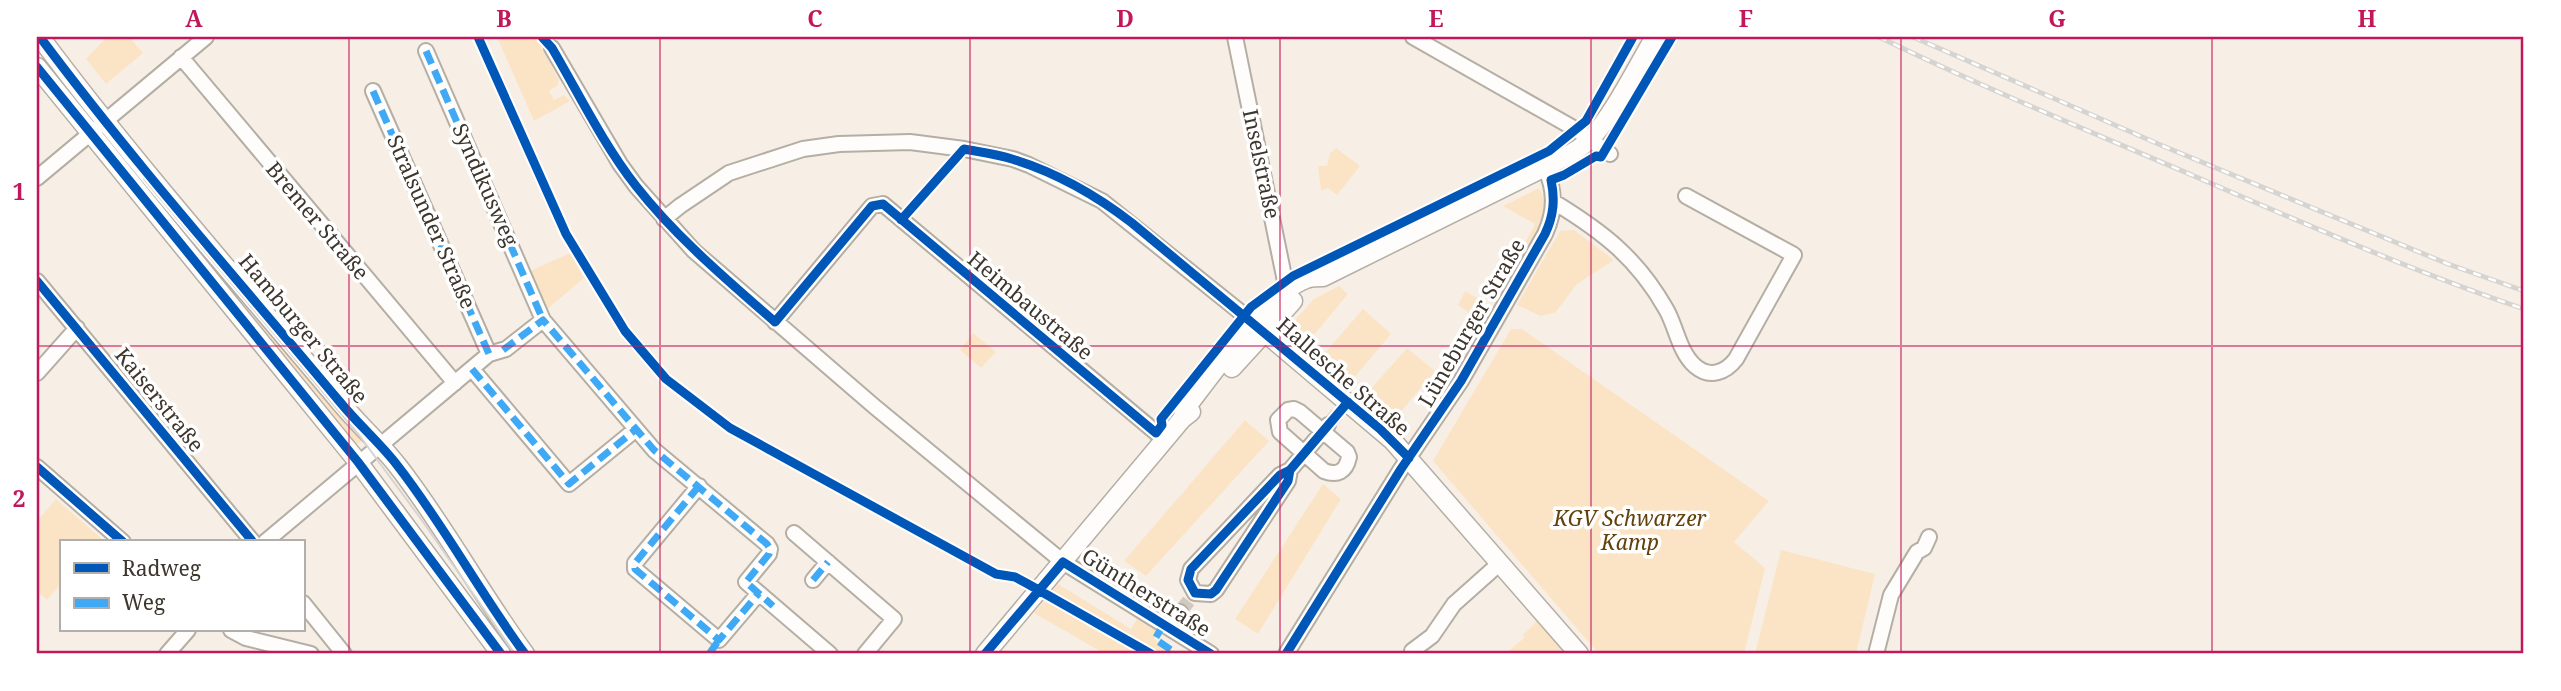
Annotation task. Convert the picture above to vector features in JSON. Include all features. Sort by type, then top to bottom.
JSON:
[{"type":"main road","name":"Hamburger Straße","points":[[40,37],[346,409],[368,453],[501,654]]},
{"type":"main road","points":[[989,653],[1182,419],[1185,410],[1259,327],[1287,291],[1307,278],[1322,277],[1545,167],[1591,139],[1655,37]]},
{"type":"main road","name":"Hamburger Straße","points":[[37,67],[90,134],[368,453],[415,489],[492,609],[525,654]]},
{"type":"main road","points":[[1259,327],[1317,285],[1322,277]]},
{"type":"main road","name":"Hallesche Straße","points":[[1259,327],[1344,406],[1389,437],[1579,654]]},
{"type":"street","points":[[37,177],[206,37]]},
{"type":"street","name":"Inselstraße","points":[[1235,37],[1287,291]]},
{"type":"street","points":[[1413,37],[1591,139],[1610,154]]},
{"type":"street","name":"Güntherstraße","points":[[552,48],[620,164],[664,219],[694,251],[1063,562],[1211,654]]},
{"type":"street","name":"Syndikusweg","points":[[426,51],[543,320],[635,430],[663,458],[767,544],[769,554],[746,582],[759,593]]},
{"type":"street","name":"Bremer Straße","points":[[181,57],[454,383]]},
{"type":"street","name":"Stralsunder Straße","points":[[373,91],[489,354]]},
{"type":"street","points":[[664,219],[729,173],[803,149],[839,144],[910,142],[964,149],[1021,162],[1102,201],[1259,327]]},
{"type":"street","points":[[1545,167],[1551,180],[1554,202],[1602,233],[1629,258],[1668,312],[1686,356],[1694,366],[1712,374],[1725,370],[1737,359],[1794,255],[1686,196]]},
{"type":"street","name":"Lüneburger Straße","points":[[1286,654],[1409,458],[1461,381],[1545,234],[1554,202]]},
{"type":"street","name":"Heimbaustraße","points":[[775,322],[872,206],[883,204],[1165,440]]},
{"type":"street","name":"Kaiserstraße","points":[[37,281],[251,540]]},
{"type":"street","points":[[267,540],[489,354],[506,349],[543,320]]},
{"type":"street","points":[[37,373],[77,328]]},
{"type":"street","points":[[472,369],[569,484],[635,430]]},
{"type":"street","points":[[1288,410],[1300,412],[1325,428],[1349,457],[1345,468],[1339,473],[1324,471],[1280,432],[1278,420],[1288,410]]},
{"type":"street","points":[[1290,470],[1288,481],[1216,590],[1211,594],[1193,596],[1188,580],[1191,569],[1280,475],[1290,470],[1325,428]]},
{"type":"street","points":[[37,467],[121,540]]},
{"type":"street","points":[[699,486],[635,563],[635,569],[719,640],[759,593],[830,654]]},
{"type":"street","points":[[794,533],[894,619],[865,654]]},
{"type":"street","points":[[1876,654],[1891,595],[1921,544]]},
{"type":"street","points":[[813,580],[828,562]]},
{"type":"street","points":[[1412,651],[1432,635],[1454,604],[1500,563]]},
{"type":"street","points":[[304,604],[344,654]]},
{"type":"street","points":[[1168,627],[1180,612]]},
{"type":"street","points":[[167,654],[186,632]]},
{"type":"street","points":[[235,632],[246,638],[311,654]]},
{"type":"green space","points":[[107,37],[129,37],[143,53],[106,84],[86,59]]},
{"type":"green space","points":[[497,37],[536,37],[559,80],[557,86],[549,91],[554,100],[564,95],[570,101],[534,121]]},
{"type":"green space","points":[[1336,148],[1360,166],[1337,195],[1328,188],[1321,191],[1318,166],[1327,166],[1330,153]]},
{"type":"green space","points":[[1539,188],[1545,216],[1540,232],[1525,258],[1519,254],[1535,224],[1503,206]]},
{"type":"green space","points":[[1574,230],[1614,260],[1577,284],[1555,313],[1540,316],[1517,305],[1560,231]]},
{"type":"green space","points":[[570,253],[584,278],[545,311],[528,272]]},
{"type":"green space","points":[[1339,286],[1348,294],[1304,347],[1288,334],[1288,328],[1314,299]]},
{"type":"green space","points":[[1465,291],[1495,308],[1474,345],[1465,339],[1459,350],[1455,347],[1472,315],[1458,305]]},
{"type":"green space","points":[[1363,309],[1391,334],[1353,379],[1324,354]]},
{"type":"green space","points":[[262,313],[365,437],[358,444],[352,441],[251,322]]},
{"type":"green space","name":"KGV Schwarzer Kamp","points":[[1511,329],[1522,329],[1769,501],[1734,542],[1765,568],[1744,654],[1599,654],[1433,461]]},
{"type":"green space","points":[[973,333],[996,352],[981,368],[960,350]]},
{"type":"green space","points":[[1407,348],[1435,371],[1398,415],[1369,391]]},
{"type":"green space","points":[[1245,420],[1269,441],[1146,576],[1124,561]]},
{"type":"green space","points":[[1323,484],[1341,499],[1258,634],[1235,619]]},
{"type":"green space","points":[[56,499],[101,538],[60,540],[60,585],[47,600],[37,591],[37,521]]},
{"type":"green space","points":[[1781,550],[1875,574],[1856,654],[1755,654]]},
{"type":"green space","points":[[1058,584],[1131,629],[1138,617],[1159,630],[1154,639],[1179,654],[1105,654],[1034,613]]},
{"type":"green space","points":[[1541,617],[1564,654],[1505,654],[1524,638],[1523,635]]},
{"type":"tunnel","points":[[1328,425],[1340,411]]},
{"type":"tunnel","points":[[1180,612],[1191,598]]},
{"type":"tram line","points":[[144,179],[359,435],[515,654]]},
{"type":"railway","points":[[1879,37],[1996,91],[2317,229],[2399,263],[2524,309]]},
{"type":"railway","points":[[1913,37],[2163,146],[2448,264],[2524,291]]},
{"type":"marked path","points":[[426,51],[543,320]]},
{"type":"marked path","points":[[373,91],[489,354]]},
{"type":"marked path","points":[[503,350],[543,320],[654,450],[767,544],[769,554],[746,582],[773,606]]},
{"type":"marked path","points":[[472,369],[569,484],[635,430]]},
{"type":"marked path","points":[[699,486],[635,563],[635,569],[719,640],[759,593]]},
{"type":"marked path","points":[[813,580],[828,562]]},
{"type":"marked path","points":[[1163,625],[1155,639],[1177,654]]},
{"type":"marked path","points":[[709,654],[719,640]]},
{"type":"cycle path","points":[[40,37],[187,221],[397,465],[525,654]]},
{"type":"cycle path","points":[[478,37],[566,234],[625,331],[666,379],[730,428],[996,574],[1015,577],[1151,654]]},
{"type":"cycle path","points":[[542,37],[552,48],[624,170],[651,205],[720,274],[775,322],[872,206],[883,204],[1156,433],[1162,425],[1161,419],[1251,307],[1293,276],[1549,151],[1586,121],[1633,37]]},
{"type":"cycle path","points":[[1286,654],[1401,469],[1461,381],[1545,234],[1553,207],[1551,180],[1596,156],[1601,157],[1672,37]]},
{"type":"cycle path","points":[[37,67],[358,462],[501,654]]},
{"type":"cycle path","points":[[901,220],[964,149],[1006,157],[1060,178],[1105,203],[1132,223],[1380,429],[1409,458]]},
{"type":"cycle path","points":[[37,281],[251,540]]},
{"type":"cycle path","points":[[1290,470],[1288,481],[1216,590],[1211,594],[1195,593],[1188,580],[1191,569],[1280,475],[1290,470],[1348,402]]},
{"type":"cycle path","points":[[37,467],[121,540]]},
{"type":"cycle path","points":[[985,654],[1063,562],[1211,654]]}]
